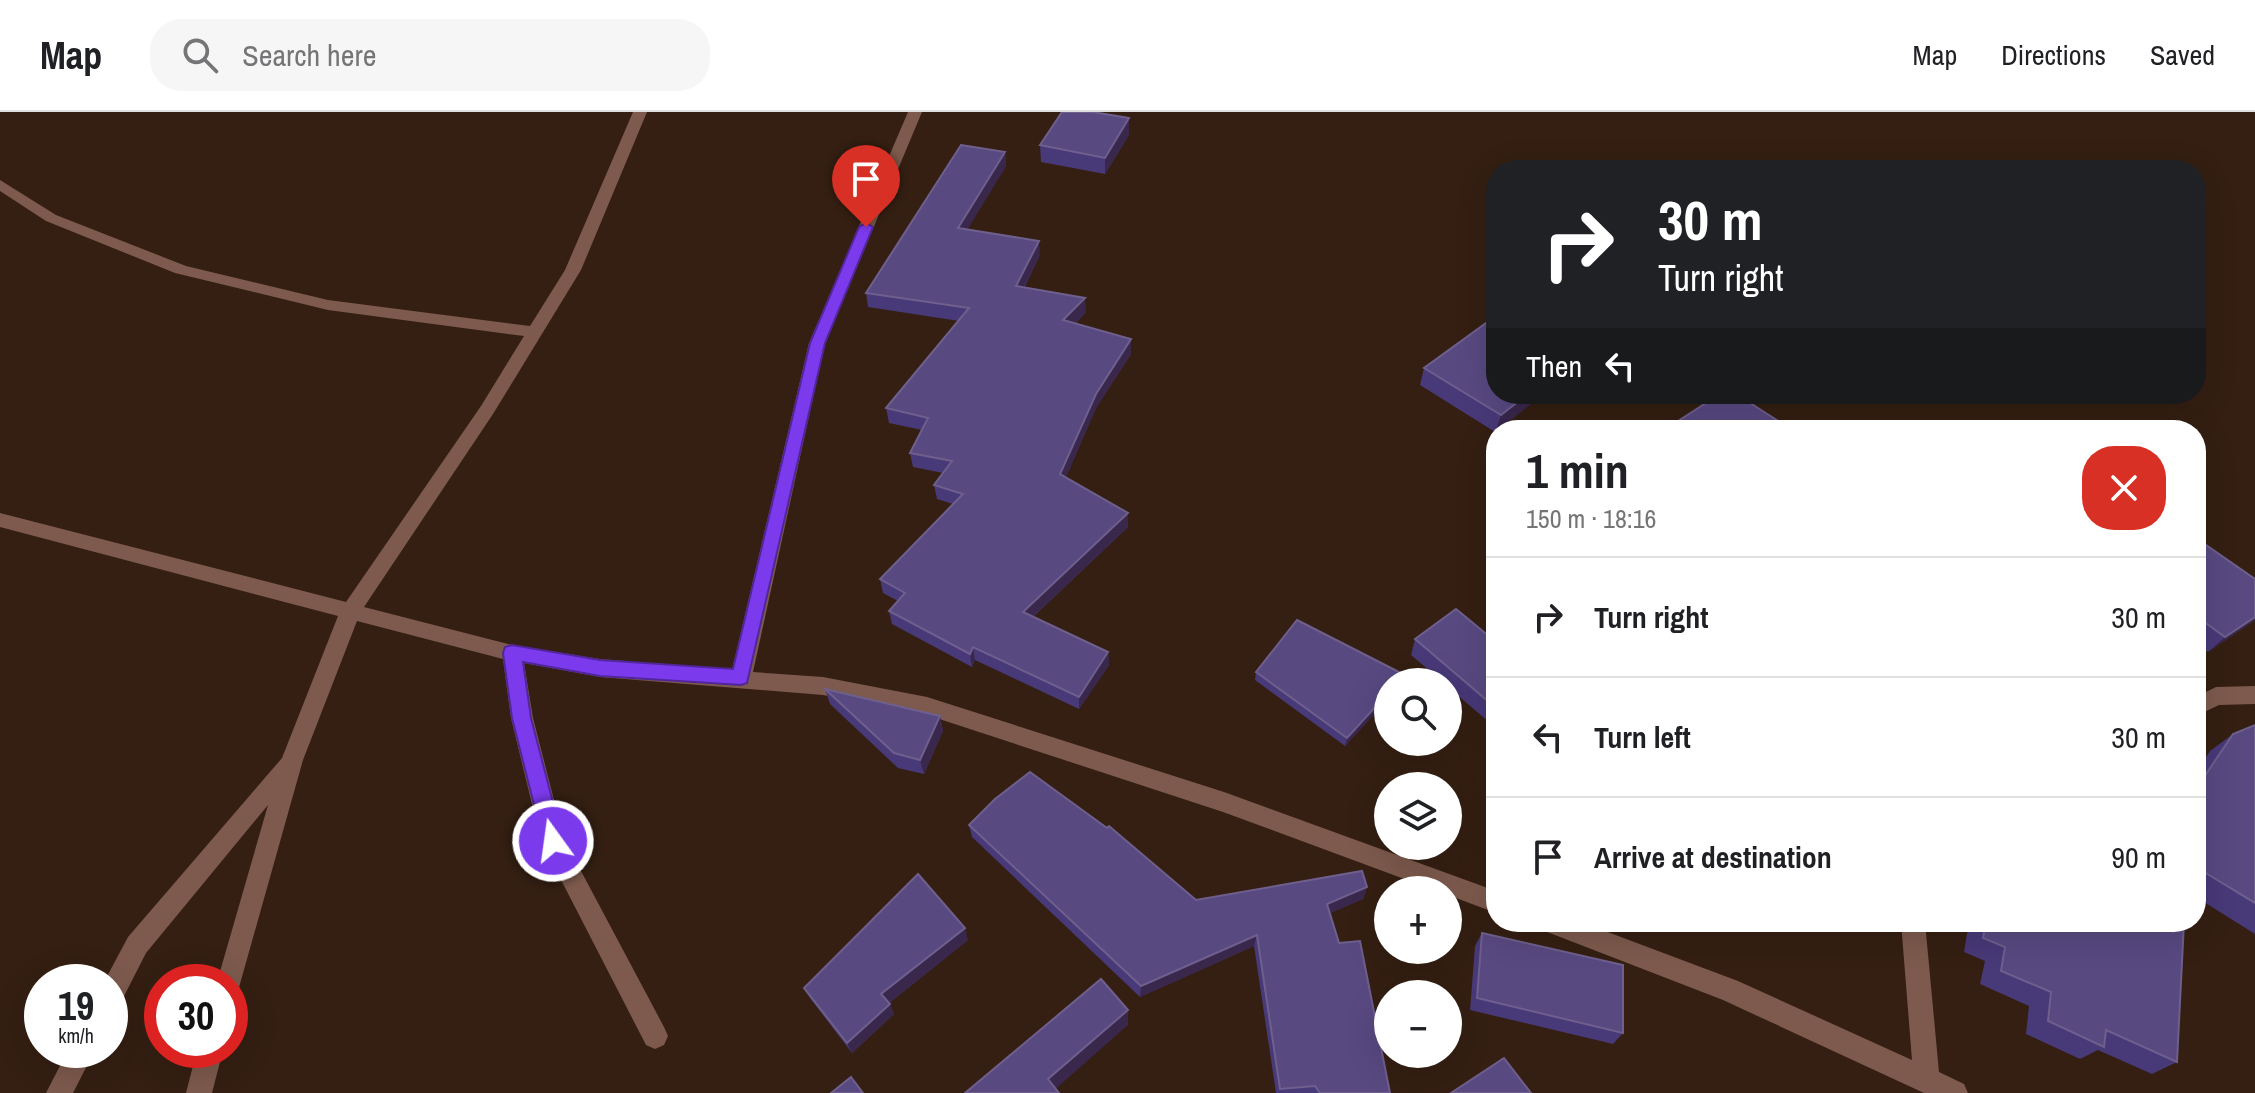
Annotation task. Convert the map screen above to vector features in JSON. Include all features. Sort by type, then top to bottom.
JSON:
[{"type":"street","points":[[234,964],[292,760],[350,612],[487,410],[573,270],[640,112]]},
{"type":"street","points":[[741,678],[817,343],[915,112]]},
{"type":"street","points":[[0,184],[51,218],[181,270],[328,305],[535,332]]},
{"type":"street","points":[[0,520],[512,653],[600,668],[823,686],[927,706],[1224,802],[1486,898]]},
{"type":"street","points":[[512,653],[522,718],[553,841],[655,1036]]},
{"type":"street","points":[[2206,702],[2216,696],[2255,695]]},
{"type":"street","points":[[127,964],[137,945],[292,760]]},
{"type":"street","points":[[1577,932],[1729,990],[1955,1093]]},
{"type":"street","points":[[1914,932],[1927,1081]]},
{"type":"street","points":[[59,1093],[72,1068]]},
{"type":"street","points":[[199,1093],[205,1068]]},
{"type":"building","points":[[1062,112],[1093,112],[1129,118],[1105,158],[1040,145]]},
{"type":"building","points":[[961,145],[1005,152],[958,228],[1039,241],[1016,286],[1085,298],[1063,320],[1131,339],[1096,394],[1060,474],[1128,513],[1023,612],[1108,652],[1079,697],[973,647],[970,654],[889,611],[905,593],[880,579],[963,494],[934,485],[952,461],[910,453],[928,418],[886,408],[969,308],[866,293]]},
{"type":"building","points":[[1486,323],[1486,404],[1515,404],[1501,415],[1424,368]]},
{"type":"building","points":[[1704,404],[1752,404],[1777,420],[1680,420]]},
{"type":"building","points":[[2206,545],[2255,579],[2255,617],[2225,637],[2206,623]]},
{"type":"building","points":[[1456,609],[1486,634],[1486,699],[1462,679],[1462,668],[1449,668],[1415,639]]},
{"type":"building","points":[[1297,620],[1391,668],[1374,668],[1374,708],[1347,738],[1256,672]]},
{"type":"building","points":[[825,689],[940,716],[920,760],[894,753]]},
{"type":"building","points":[[2255,725],[2255,903],[2206,873],[2206,774],[2233,734]]},
{"type":"building","points":[[1030,772],[1107,828],[1109,826],[1196,900],[1362,871],[1367,887],[1327,904],[1339,943],[1360,941],[1374,1012],[1374,1068],[1385,1068],[1390,1093],[1320,1093],[1315,1086],[1280,1089],[1257,935],[1141,986],[969,825],[995,799]]},
{"type":"building","points":[[918,874],[965,928],[881,994],[890,1004],[847,1043],[804,988]]},
{"type":"building","points":[[1984,932],[2184,932],[2177,1062],[2106,1030],[2104,1047],[2048,1021],[2051,992],[2001,971],[2005,947],[1983,938]]},
{"type":"building","points":[[1482,933],[1623,965],[1623,1033],[1477,998]]},
{"type":"building","points":[[1101,979],[1128,1010],[1048,1079],[1059,1093],[965,1093]]},
{"type":"building","points":[[1504,1058],[1531,1093],[1451,1093]]},
{"type":"building","points":[[851,1077],[863,1093],[831,1093]]},
{"type":"route","points":[[553,841],[522,718],[512,653],[600,668],[741,678],[817,343],[866,227]]}]
